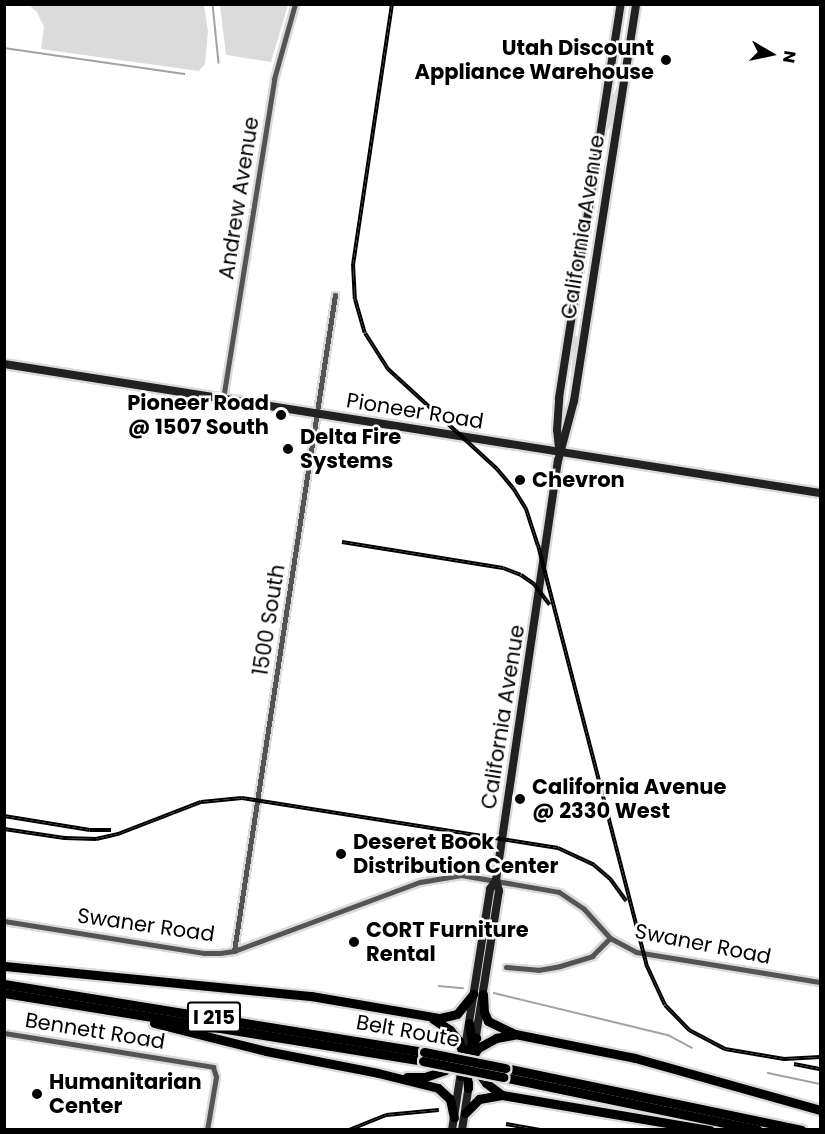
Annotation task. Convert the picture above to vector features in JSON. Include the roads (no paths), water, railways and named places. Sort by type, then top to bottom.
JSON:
[{"type":"highway","points":[[4,966],[311,996],[444,1018],[457,1014],[478,994],[488,1021],[515,1034],[641,1060],[820,1110]]},
{"type":"highway","name":"Belt Route","points":[[4,984],[424,1057],[802,1130]]},
{"type":"highway","name":"Belt Route","points":[[4,993],[109,1011],[424,1057]]},
{"type":"highway","points":[[109,1011],[266,1051],[378,1073],[443,1090],[450,1099],[454,1118]]},
{"type":"highway","points":[[431,1017],[455,1035],[471,1053],[482,1079],[502,1095]]},
{"type":"highway","points":[[468,1088],[471,1053],[469,1023]]},
{"type":"highway","points":[[378,1073],[430,1076],[445,1070],[492,1039],[515,1034]]},
{"type":"highway","points":[[461,1076],[471,1053]]},
{"type":"highway","name":"Belt Route","points":[[504,1072],[758,1130]]},
{"type":"highway","points":[[465,1113],[479,1099],[502,1095],[710,1130]]},
{"type":"main road","name":"California Avenue","points":[[560,453],[558,409],[621,4]]},
{"type":"main road","name":"California Avenue","points":[[471,1053],[478,994],[499,891],[496,880],[560,453],[572,412],[636,4]]},
{"type":"main road","points":[[613,56],[628,58]]},
{"type":"main road","points":[[600,141],[615,143]]},
{"type":"main road","points":[[586,232],[600,235]]},
{"type":"main road","points":[[581,263],[596,265]]},
{"type":"main road","points":[[572,321],[587,323]]},
{"type":"main road","name":"Pioneer Road","points":[[4,364],[820,493]]},
{"type":"main road","name":"California Avenue","points":[[469,1023],[478,994]]},
{"type":"main road","points":[[453,1130],[461,1076]]},
{"type":"main road","points":[[462,1130],[468,1088]]},
{"type":"street","name":"Andrew Avenue","points":[[224,399],[274,79],[295,4]]},
{"type":"street","name":"1500 South","points":[[234,951],[335,295]]},
{"type":"street","name":"Swaner Road","points":[[4,921],[204,953],[234,951],[433,878],[461,875],[559,892],[584,909],[610,938],[624,947],[644,954],[820,982]]},
{"type":"street","points":[[506,967],[538,970],[560,966],[592,956],[610,938]]},
{"type":"street","name":"Bennett Road","points":[[4,1034],[202,1064],[214,1068],[216,1075],[207,1130]]},
{"type":"waterway","points":[[213,4],[219,63]]},
{"type":"waterway","points":[[4,48],[184,74]]},
{"type":"waterway","points":[[439,986],[463,988]]},
{"type":"waterway","points":[[494,993],[668,1035],[692,1048]]},
{"type":"waterway","points":[[768,1073],[820,1084]]},
{"type":"railway","points":[[392,4],[353,264],[355,299],[365,333],[388,369],[497,469],[513,488],[526,509],[538,545],[646,964],[665,1005],[689,1030],[725,1049],[784,1059],[820,1057]]},
{"type":"railway","points":[[342,542],[503,568],[521,575],[534,584],[550,605]]},
{"type":"railway","points":[[4,829],[64,838],[96,839],[118,834],[201,802],[242,798],[558,848],[594,865],[611,880],[626,901]]},
{"type":"railway","points":[[4,816],[90,830],[111,830]]},
{"type":"railway","points":[[794,1064],[820,1069]]},
{"type":"railway","points":[[349,1130],[386,1115],[439,1110]]},
{"type":"railway","points":[[506,1124],[541,1130]]},
{"type":"place","name":"Utah Discount Appliance Warehouse","points":[[666,60]]},
{"type":"place","name":"Pioneer Road @ 1507 South","points":[[281,415]]},
{"type":"place","name":"Delta Fire Systems","points":[[288,449]]},
{"type":"place","name":"Chevron","points":[[520,480]]},
{"type":"place","name":"California Avenue @ 2330 West","points":[[520,799]]},
{"type":"place","name":"Deseret Book Distribution Center","points":[[341,854]]},
{"type":"place","name":"CORT Furniture Rental","points":[[354,942]]},
{"type":"place","name":"Humanitarian Center","points":[[37,1094]]}]
